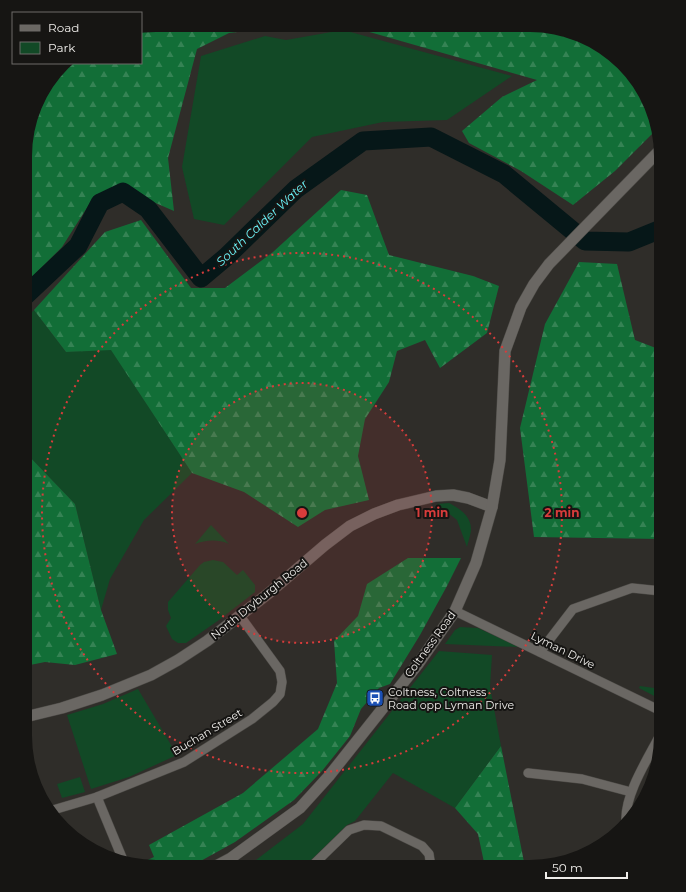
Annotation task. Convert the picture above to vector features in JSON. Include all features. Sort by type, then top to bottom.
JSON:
[{"type":"street","name":"Coltness Road","points":[[227,860],[300,808],[329,776],[418,664],[455,611],[476,563],[492,507],[500,460],[505,351],[521,307],[534,284],[549,264],[585,225],[654,156]]},
{"type":"street","name":"North Dryburgh Road","points":[[32,715],[62,708],[102,695],[151,675],[178,660],[207,641],[240,616],[324,545],[350,526],[374,514],[398,505],[436,496],[468,498],[492,507]]},
{"type":"street","points":[[540,652],[573,609],[632,588],[654,591]]},
{"type":"street","name":"Lyman Drive","points":[[455,611],[654,708]]},
{"type":"street","name":"Buchan Street","points":[[56,809],[97,797],[184,762],[252,719],[273,702],[280,694],[282,682],[280,671],[240,616]]},
{"type":"street","points":[[626,814],[631,792],[654,748]]},
{"type":"street","points":[[528,773],[582,779],[631,792]]},
{"type":"street","points":[[97,797],[121,855]]},
{"type":"street","points":[[318,860],[349,830],[364,825],[381,826],[422,846],[429,854],[430,860]]},
{"type":"green space","points":[[237,32],[229,33],[197,49],[168,158],[174,211],[119,187],[95,195],[62,247],[32,277],[33,140],[41,109],[53,87],[63,74],[73,64],[142,64],[142,33]]},
{"type":"green space","points":[[332,32],[350,32],[512,76],[447,120],[383,122],[312,137],[224,225],[194,219],[182,167],[201,56],[265,36],[286,40]]},
{"type":"green space","points":[[369,32],[546,33],[577,41],[592,49],[612,63],[633,87],[641,101],[652,134],[615,171],[573,205],[521,171],[469,143],[462,131],[502,97],[537,80]]},
{"type":"green space","points":[[341,190],[367,195],[389,255],[473,276],[499,286],[487,333],[440,368],[425,340],[397,351],[389,382],[365,419],[358,456],[369,500],[325,510],[298,527],[244,492],[192,473],[111,350],[66,352],[34,310],[105,232],[141,220],[191,288],[225,288],[273,252]]},
{"type":"green space","points":[[579,262],[617,264],[635,340],[654,347],[654,539],[534,537],[520,428],[545,324]]},
{"type":"green space","points":[[34,310],[66,352],[111,349],[192,473],[144,520],[110,579],[101,610],[75,504],[32,459],[32,312]]},
{"type":"green space","points":[[32,459],[75,504],[101,610],[117,654],[75,665],[45,662],[32,665]]},
{"type":"green space","points":[[449,503],[457,507],[467,516],[469,520],[471,531],[467,547],[457,520],[437,504]]},
{"type":"green space","points":[[211,525],[229,544],[220,541],[212,541],[195,544]]},
{"type":"green space","points":[[408,558],[461,558],[420,635],[390,684],[379,688],[361,709],[350,736],[322,771],[294,800],[235,842],[202,860],[149,860],[154,857],[149,845],[243,793],[318,729],[337,683],[334,641],[358,616],[367,584]]},
{"type":"green space","points":[[213,560],[223,562],[237,575],[243,570],[255,585],[255,592],[186,643],[178,643],[172,639],[166,626],[171,618],[168,610],[168,602],[200,565],[204,562]]},
{"type":"green space","points":[[460,627],[478,628],[519,647],[445,644],[455,630]]},
{"type":"green space","points":[[439,651],[492,655],[490,687],[501,746],[455,808],[393,773],[355,821],[347,825],[311,860],[256,860],[303,824]]},
{"type":"green space","points":[[640,686],[654,688],[654,696],[639,688]]},
{"type":"green space","points":[[138,689],[177,755],[129,777],[91,789],[67,715],[103,704]]},
{"type":"green space","points":[[501,746],[524,860],[484,860],[478,834],[455,808]]},
{"type":"green space","points":[[80,777],[85,792],[62,798],[57,784]]},
{"type":"waterway","name":"South Calder Water","points":[[32,289],[78,246],[100,203],[123,192],[148,209],[201,278],[226,257],[296,189],[363,141],[431,137],[504,174],[585,241],[629,242],[654,232]]},
{"type":"place","name":"Coltness, Coltness Road opp Lyman Drive","points":[[375,698]]}]
